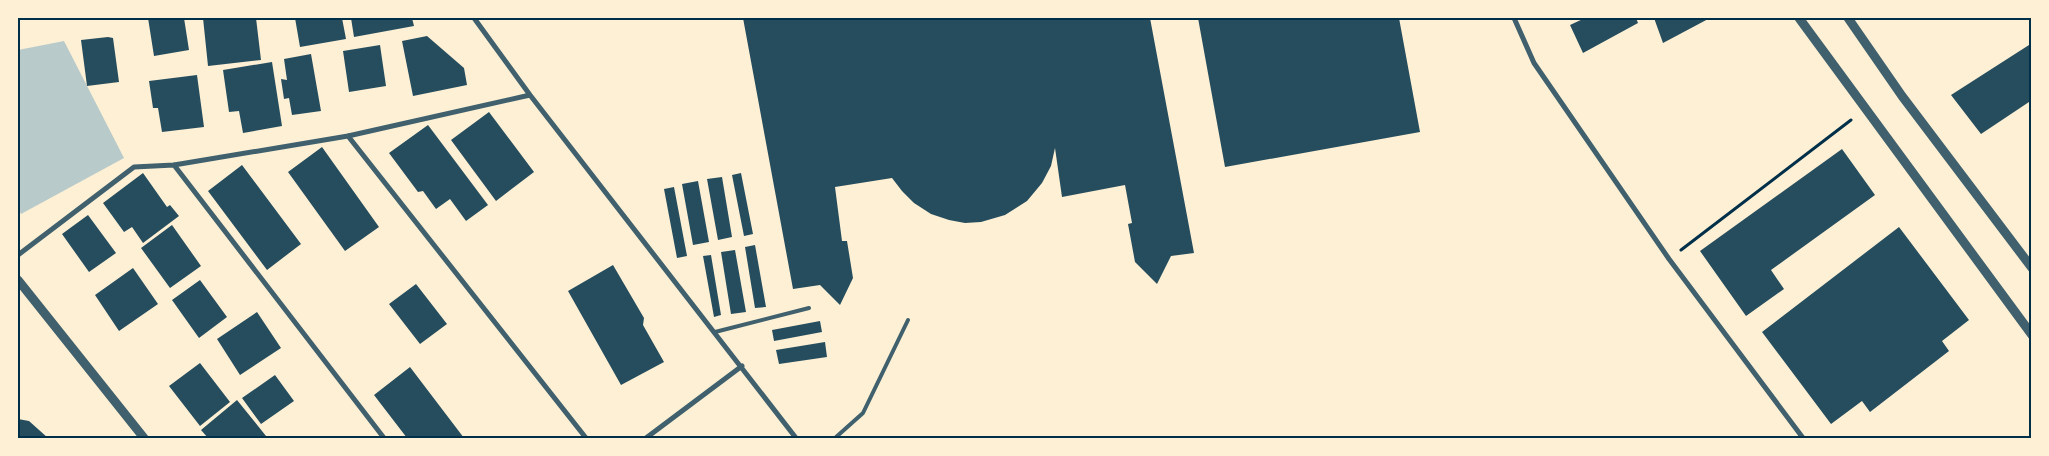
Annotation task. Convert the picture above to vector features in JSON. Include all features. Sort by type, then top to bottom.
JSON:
[{"type":"street","points":[[474,18],[530,95],[796,438]]},
{"type":"street","points":[[1514,18],[1534,63],[1669,259],[1804,438]]},
{"type":"street","points":[[1799,18],[2032,335]]},
{"type":"street","points":[[1848,18],[1902,96],[2032,268]]},
{"type":"street","points":[[18,255],[134,167],[174,165],[348,136],[530,95]]},
{"type":"street","points":[[348,136],[586,438]]},
{"type":"street","points":[[174,165],[384,438]]},
{"type":"street","points":[[18,280],[144,438]]},
{"type":"street","points":[[646,438],[742,366]]},
{"type":"lane","points":[[715,332],[809,308]]},
{"type":"lane","points":[[835,438],[863,413],[908,320]]},
{"type":"path","points":[[1669,259],[1866,110]]},
{"type":"shaded area","points":[[64,41],[124,158],[21,214],[18,209],[18,50]]},
{"type":"building","points":[[148,18],[184,18],[189,50],[154,56]]},
{"type":"building","points":[[203,18],[256,18],[261,60],[208,66]]},
{"type":"building","points":[[295,18],[342,18],[346,39],[300,47]]},
{"type":"building","points":[[351,18],[412,18],[414,26],[354,37]]},
{"type":"building","points":[[743,18],[1150,18],[1194,253],[1171,256],[1157,284],[1135,262],[1128,224],[1132,223],[1125,185],[1062,197],[1055,148],[1051,166],[1042,183],[1027,201],[1005,215],[981,222],[965,223],[931,214],[914,203],[892,178],[835,187],[842,241],[847,241],[853,278],[840,305],[820,285],[793,289]]},
{"type":"building","points":[[1198,18],[1399,18],[1420,132],[1225,167]]},
{"type":"building","points":[[1585,18],[1636,18],[1638,23],[1583,53],[1570,25]]},
{"type":"building","points":[[1654,18],[1710,18],[1663,43]]},
{"type":"building","points":[[427,36],[464,68],[467,85],[413,96],[402,41]]},
{"type":"building","points":[[113,38],[119,82],[87,86],[81,40]]},
{"type":"building","points":[[380,45],[386,86],[349,92],[343,51]]},
{"type":"building","points":[[2029,45],[2032,49],[2032,100],[1981,134],[1951,95]]},
{"type":"building","points":[[311,54],[321,111],[292,115],[289,98],[284,99],[281,79],[287,80],[284,59]]},
{"type":"building","points":[[272,62],[282,126],[243,133],[239,111],[229,112],[223,70]]},
{"type":"building","points":[[197,75],[204,127],[162,132],[158,108],[153,108],[149,81]]},
{"type":"building","points":[[489,112],[534,172],[496,201],[451,140]]},
{"type":"building","points":[[428,125],[488,205],[466,221],[450,199],[436,209],[423,191],[418,192],[389,153]]},
{"type":"building","points":[[322,147],[379,227],[345,251],[288,172]]},
{"type":"building","points":[[1842,149],[1875,195],[1771,270],[1784,289],[1746,316],[1700,251]]},
{"type":"building","points":[[242,165],[301,244],[267,270],[208,191]]},
{"type":"building","points":[[143,173],[167,207],[170,205],[179,216],[143,243],[132,227],[124,232],[103,203]]},
{"type":"building","points":[[741,173],[753,234],[744,236],[732,175]]},
{"type":"building","points":[[722,177],[732,237],[718,240],[707,179]]},
{"type":"building","points":[[698,181],[709,242],[693,245],[682,184]]},
{"type":"building","points":[[674,187],[687,256],[677,258],[664,189]]},
{"type":"building","points":[[88,215],[116,253],[89,272],[62,234]]},
{"type":"building","points":[[172,225],[201,266],[170,288],[141,248]]},
{"type":"building","points":[[1899,227],[1969,320],[1942,341],[1949,351],[1870,412],[1862,401],[1831,424],[1762,332]]},
{"type":"building","points":[[755,245],[766,307],[755,308],[745,247]]},
{"type":"building","points":[[735,250],[746,312],[731,314],[721,252]]},
{"type":"building","points":[[711,255],[721,315],[714,317],[703,256]]},
{"type":"building","points":[[613,265],[644,318],[643,325],[664,362],[621,385],[568,291]]},
{"type":"building","points":[[133,268],[158,304],[119,331],[95,295]]},
{"type":"building","points":[[200,280],[227,317],[199,338],[172,300]]},
{"type":"building","points":[[416,284],[447,324],[420,344],[389,304]]},
{"type":"building","points":[[257,312],[281,348],[240,375],[217,339]]},
{"type":"building","points":[[820,321],[822,332],[774,341],[772,330]]},
{"type":"building","points":[[825,342],[827,357],[779,364],[776,350]]},
{"type":"building","points":[[200,363],[230,402],[200,426],[169,386]]},
{"type":"building","points":[[410,367],[464,438],[407,438],[374,395]]},
{"type":"building","points":[[275,375],[294,401],[261,424],[242,398]]},
{"type":"building","points":[[237,400],[266,436],[264,438],[208,438],[201,430]]},
{"type":"building","points":[[18,419],[29,421],[48,438],[18,438]]}]
